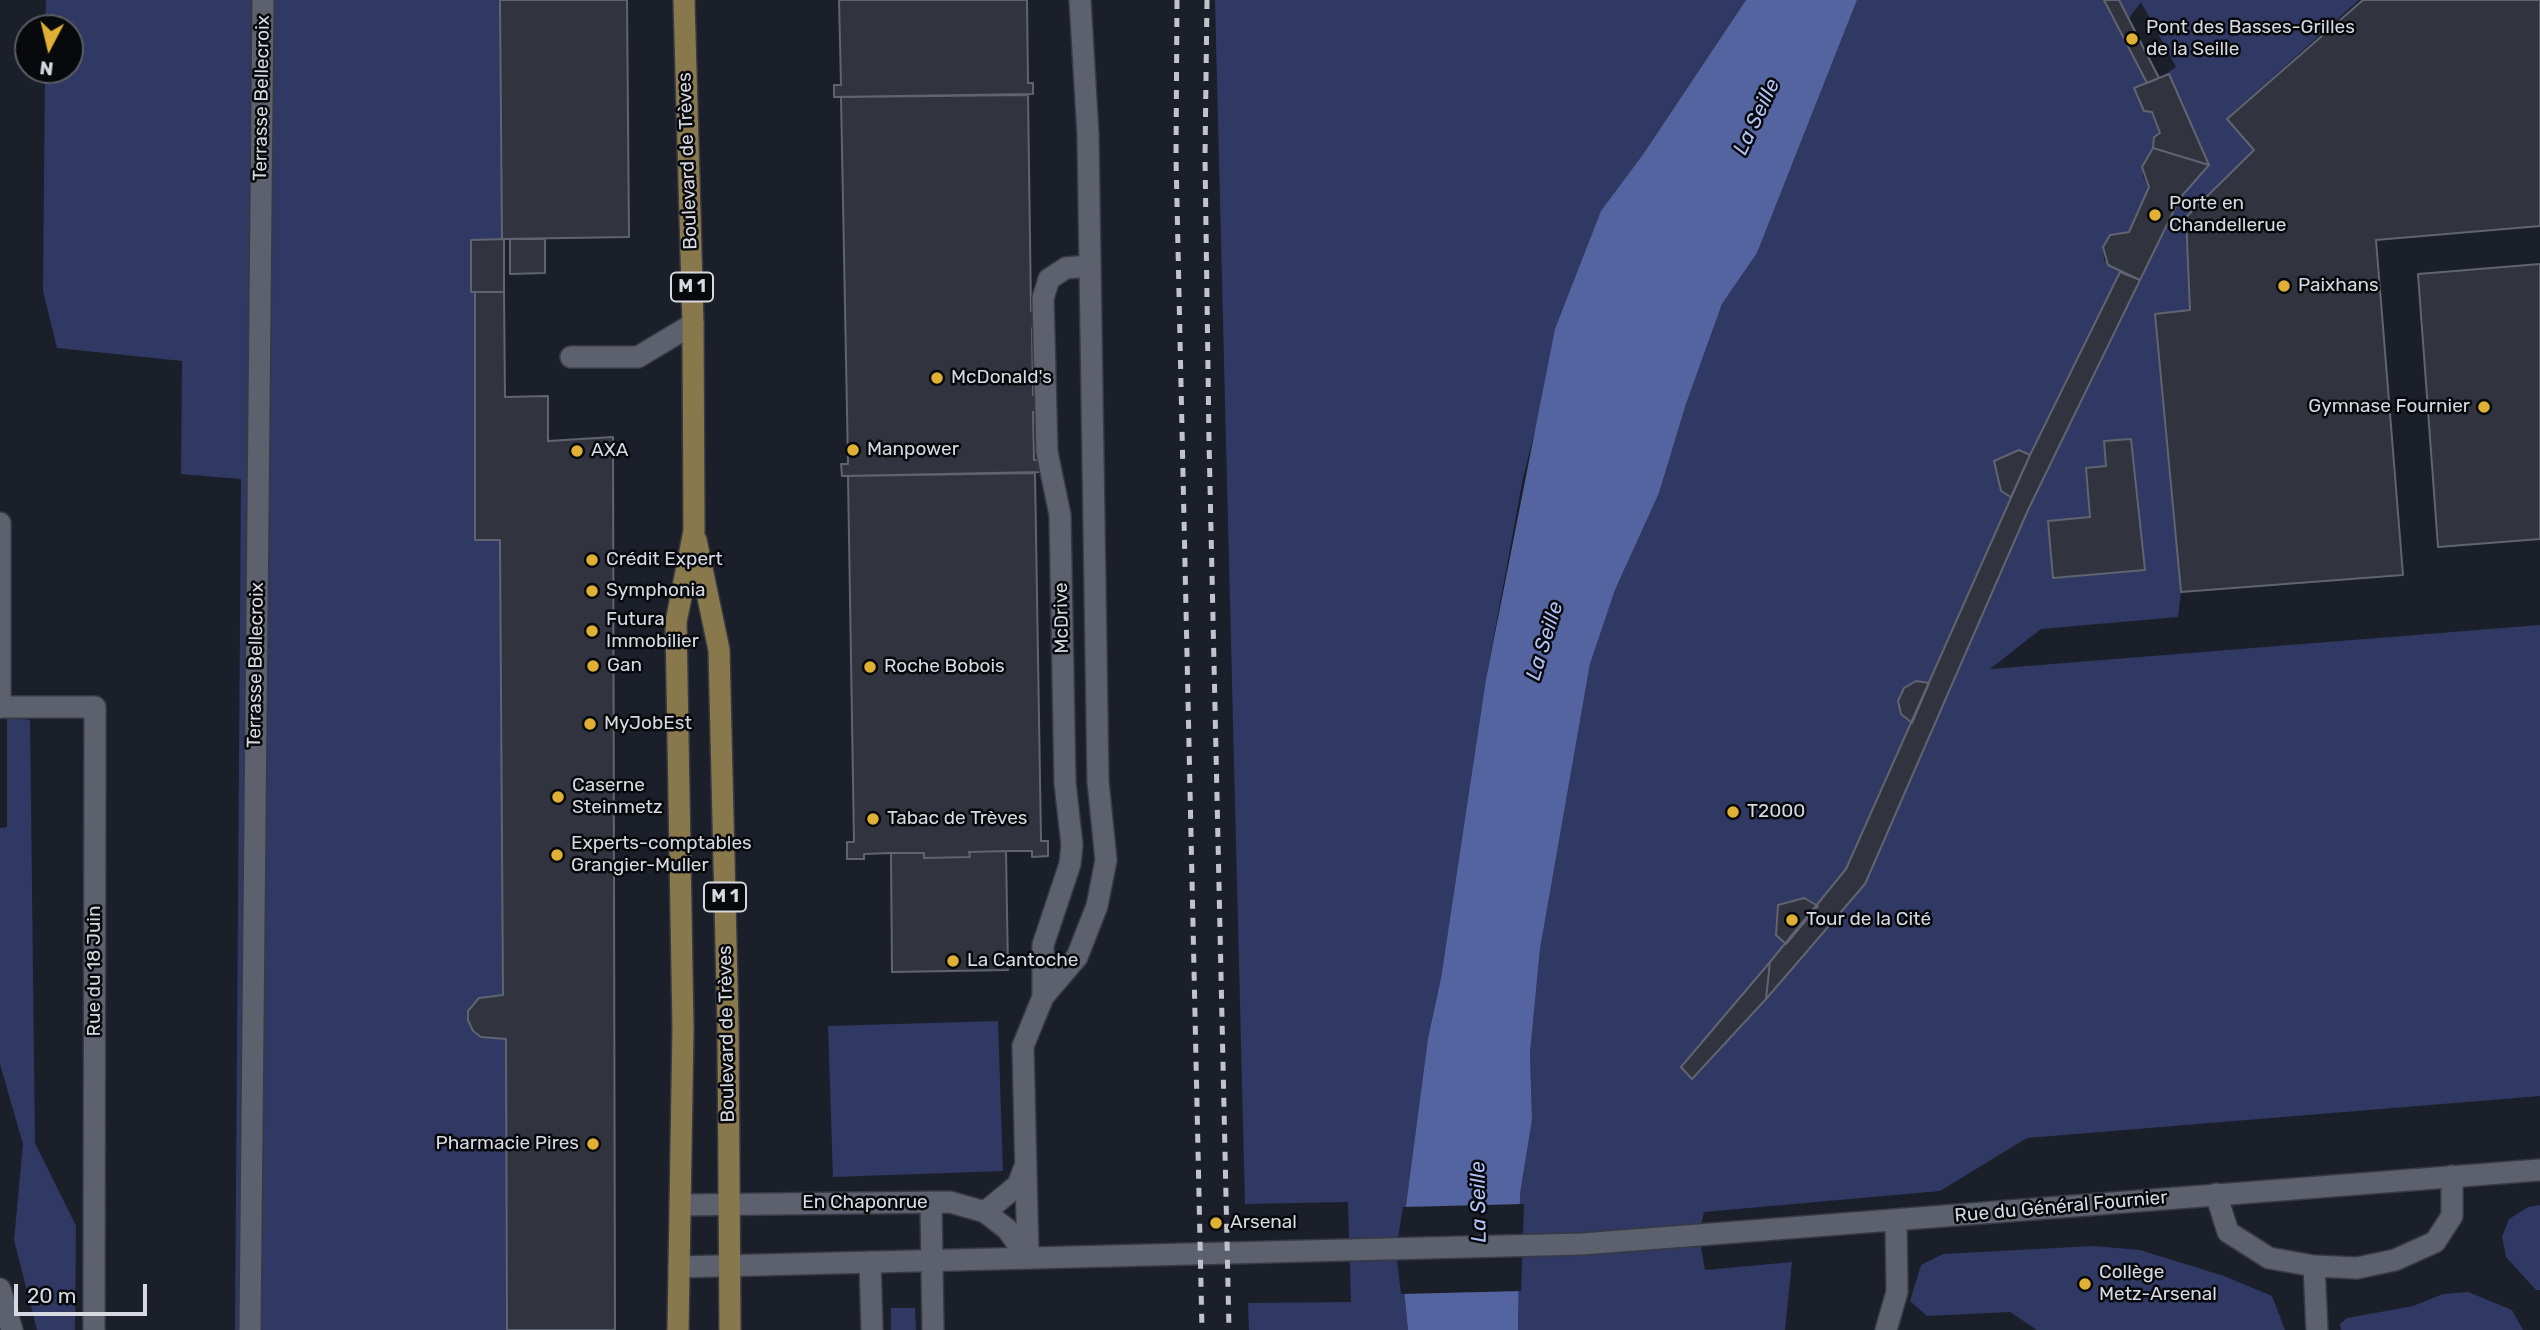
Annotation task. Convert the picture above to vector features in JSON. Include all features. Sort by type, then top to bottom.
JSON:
[{"type":"main road","name":"Boulevard de Trèves","points":[[678,1330],[683,1028],[676,622],[694,531],[693,324],[684,0]]},
{"type":"main road","name":"Boulevard de Trèves","points":[[694,531],[719,650],[730,1330]]},
{"type":"street","name":"Terrasse Bellecroix","points":[[250,1330],[263,0]]},
{"type":"street","points":[[679,1267],[1028,1258],[1023,1046],[1044,997],[1077,957],[1097,906],[1106,860],[1098,782],[1088,135],[1080,0]]},
{"type":"street","name":"McDrive","points":[[1044,997],[1042,945],[1070,863],[1072,845],[1065,783],[1060,515],[1047,453],[1043,298],[1049,279],[1066,268],[1089,266]]},
{"type":"street","points":[[571,357],[638,357],[693,324]]},
{"type":"street","points":[[0,523],[0,707]]},
{"type":"street","name":"Rue du 18 Juin","points":[[0,707],[95,707],[94,1330]]},
{"type":"street","points":[[985,1212],[1018,1185],[1024,1169]]},
{"type":"street","name":"Rue du Général Fournier","points":[[1028,1258],[1582,1244],[2540,1170]]},
{"type":"street","points":[[2216,1195],[2228,1232],[2269,1258],[2314,1266],[2357,1268],[2395,1260],[2435,1242],[2452,1216],[2452,1176]]},
{"type":"street","points":[[931,1202],[933,1330]]},
{"type":"street","name":"En Chaponrue","points":[[680,1205],[950,1202],[985,1212],[1007,1229],[1028,1258]]},
{"type":"street","points":[[1886,1330],[1897,1292],[1896,1220]]},
{"type":"street","points":[[870,1262],[872,1330]]},
{"type":"street","points":[[2314,1266],[2317,1330]]},
{"type":"street","points":[[0,1289],[12,1330]]},
{"type":"shaded area","points":[[46,0],[500,0],[502,239],[472,292],[475,292],[475,540],[500,540],[503,995],[479,998],[468,1011],[468,1020],[473,1031],[481,1037],[506,1039],[507,1330],[235,1330],[241,479],[181,474],[182,361],[57,348],[43,291],[45,84],[84,84],[84,14],[46,14]]},
{"type":"shaded area","points":[[1215,0],[1746,0],[1642,156],[1544,394],[1523,478],[1486,679],[1441,978],[1428,1038],[1400,1251],[1408,1330],[1249,1330],[1248,1303],[1351,1302],[1348,1202],[1245,1204]]},
{"type":"shaded area","points":[[1857,0],[2359,0],[2227,118],[2254,150],[2190,310],[2155,315],[2181,592],[2178,617],[2041,629],[1990,669],[2540,625],[2540,1096],[2027,1138],[1940,1191],[1704,1212],[1699,1236],[1705,1270],[1792,1262],[1785,1330],[1518,1330],[1520,1194],[1532,1120],[1530,1053],[1540,949],[1590,664],[1615,590],[1659,493],[1686,404],[1722,304],[1757,253]],"holes":[[[2141,2],[2176,67],[2161,78],[2169,74],[2209,165],[2180,198],[2028,510],[1865,884],[1786,944],[1776,934],[1778,905],[1804,898],[1818,906],[1846,869],[1912,723],[1906,720],[1899,708],[1900,694],[1904,688],[1916,681],[1929,683],[2011,497],[2001,491],[1995,461],[2019,450],[2030,455],[2120,272],[2104,260],[2103,247],[2110,235],[2129,232],[2149,187],[2143,176],[2143,164],[2153,148],[2154,137],[2160,133],[2152,112],[2144,111],[2134,89],[2160,78],[2129,18]]]},
{"type":"shaded area","points":[[7,717],[30,720],[35,1143],[76,1226],[75,1330],[37,1330],[14,1240],[23,1144],[0,1064],[0,828],[7,827]]},
{"type":"shaded area","points":[[998,1021],[1003,1171],[833,1177],[828,1026]]},
{"type":"shaded area","points":[[2540,1205],[2540,1290],[2536,1290],[2506,1257],[2502,1237],[2509,1219],[2528,1207]]},
{"type":"shaded area","name":"Collège Metz-Arsenal","points":[[2093,1246],[2140,1250],[2224,1276],[2272,1296],[2285,1330],[2037,1330],[2010,1312],[1927,1316],[1910,1301],[1921,1265],[1943,1254]]},
{"type":"shaded area","points":[[2468,1292],[2512,1310],[2523,1330],[2341,1330],[2340,1324],[2347,1318],[2413,1306],[2443,1294]]},
{"type":"shaded area","points":[[891,1308],[915,1308],[916,1330],[891,1330]]},
{"type":"water","name":"La Seille","points":[[1746,0],[1857,0],[1757,253],[1722,304],[1686,404],[1659,493],[1615,590],[1590,664],[1540,949],[1530,1053],[1532,1120],[1520,1194],[1518,1330],[1408,1330],[1400,1251],[1428,1038],[1441,978],[1486,679],[1555,329],[1601,211],[1642,156]]},
{"type":"pier","points":[[1524,1204],[1521,1291],[1401,1294],[1396,1251],[1403,1207]]},
{"type":"building","points":[[500,0],[627,0],[629,237],[502,239]]},
{"type":"building","points":[[839,0],[1027,0],[1028,83],[1033,83],[1033,94],[834,97],[834,85],[841,85]]},
{"type":"building","name":"Pont des Basses-Grilles de la Seille","points":[[2104,0],[2119,0],[2159,78],[2147,83]]},
{"type":"building","name":"Paixhans","points":[[2363,0],[2540,0],[2540,226],[2376,240],[2403,575],[2181,592],[2155,314],[2190,310],[2186,217],[2254,150],[2227,119]]},
{"type":"building","points":[[2169,74],[2209,165],[2153,148],[2154,137],[2160,133],[2152,112],[2144,111],[2134,88]]},
{"type":"building","points":[[1028,95],[1031,311],[1036,311],[1037,328],[1032,328],[1033,395],[1037,395],[1038,412],[1033,412],[1034,460],[1041,460],[1041,472],[842,476],[841,464],[848,464],[841,97]]},
{"type":"building","name":"Porte en Chandellerue","points":[[2153,148],[2209,165],[2180,198],[2140,280],[2108,265],[2103,247],[2110,235],[2129,232],[2149,187],[2142,167]]},
{"type":"building","points":[[504,239],[504,292],[471,292],[471,240]]},
{"type":"building","points":[[510,239],[545,239],[545,273],[510,274]]},
{"type":"building","name":"Gymnase Fournier","points":[[2540,264],[2540,539],[2438,547],[2418,274]]},
{"type":"building","points":[[2120,272],[2140,280],[2028,510],[1865,884],[1766,999],[1770,962],[1846,869],[2030,455]]},
{"type":"building","name":"Caserne Steinmetz","points":[[475,292],[504,292],[505,397],[548,396],[548,441],[613,437],[615,1330],[507,1330],[506,1039],[481,1037],[473,1031],[468,1020],[468,1011],[479,998],[503,995],[500,540],[475,540]]},
{"type":"building","points":[[2131,439],[2145,570],[2053,578],[2048,521],[2090,517],[2086,468],[2106,466],[2104,441]]},
{"type":"building","points":[[2019,450],[2030,455],[2011,497],[2001,491],[1994,461]]},
{"type":"building","points":[[1035,473],[1041,841],[1048,841],[1048,856],[1032,857],[1032,851],[1006,851],[969,852],[970,857],[924,858],[924,853],[891,853],[864,854],[864,859],[847,859],[847,842],[854,842],[848,476]]},
{"type":"building","points":[[1916,681],[1929,683],[1912,723],[1901,714],[1898,701],[1904,688]]},
{"type":"building","points":[[1006,851],[1008,970],[892,972],[891,853],[924,853],[924,858],[970,857],[969,852]]},
{"type":"building","name":"Tour de la Cité","points":[[1804,898],[1818,906],[1786,944],[1776,935],[1778,905]]},
{"type":"building","points":[[1770,962],[1766,999],[1692,1079],[1681,1067]]},
{"type":"railway","points":[[1177,0],[1176,158],[1202,1330]]},
{"type":"railway","points":[[1207,0],[1205,157],[1209,441],[1229,1330]]},
{"type":"place","name":"Pont des Basses-Grilles de la Seille","points":[[2132,39]]},
{"type":"place","name":"Porte en Chandellerue","points":[[2155,215]]},
{"type":"place","name":"Paixhans","points":[[2284,286]]},
{"type":"place","name":"McDonald's","points":[[937,378]]},
{"type":"place","name":"Gymnase Fournier","points":[[2484,407]]},
{"type":"place","name":"Manpower","points":[[853,450]]},
{"type":"place","name":"AXA","points":[[577,451]]},
{"type":"place","name":"Crédit Expert","points":[[592,560]]},
{"type":"place","name":"Symphonia","points":[[592,591]]},
{"type":"place","name":"Futura Immobilier","points":[[592,631]]},
{"type":"place","name":"Gan","points":[[593,666]]},
{"type":"place","name":"Roche Bobois","points":[[870,667]]},
{"type":"place","name":"MyJobEst","points":[[590,724]]},
{"type":"place","name":"Caserne Steinmetz","points":[[558,797]]},
{"type":"place","name":"T2000","points":[[1733,812]]},
{"type":"place","name":"Tabac de Trèves","points":[[873,819]]},
{"type":"place","name":"Experts-comptables Grangier-Muller","points":[[557,855]]},
{"type":"place","name":"Tour de la Cité","points":[[1792,920]]},
{"type":"place","name":"La Cantoche","points":[[953,961]]},
{"type":"place","name":"Pharmacie Pires","points":[[593,1144]]},
{"type":"place","name":"Arsenal","points":[[1216,1223]]},
{"type":"place","name":"Collège Metz-Arsenal","points":[[2085,1284]]}]
